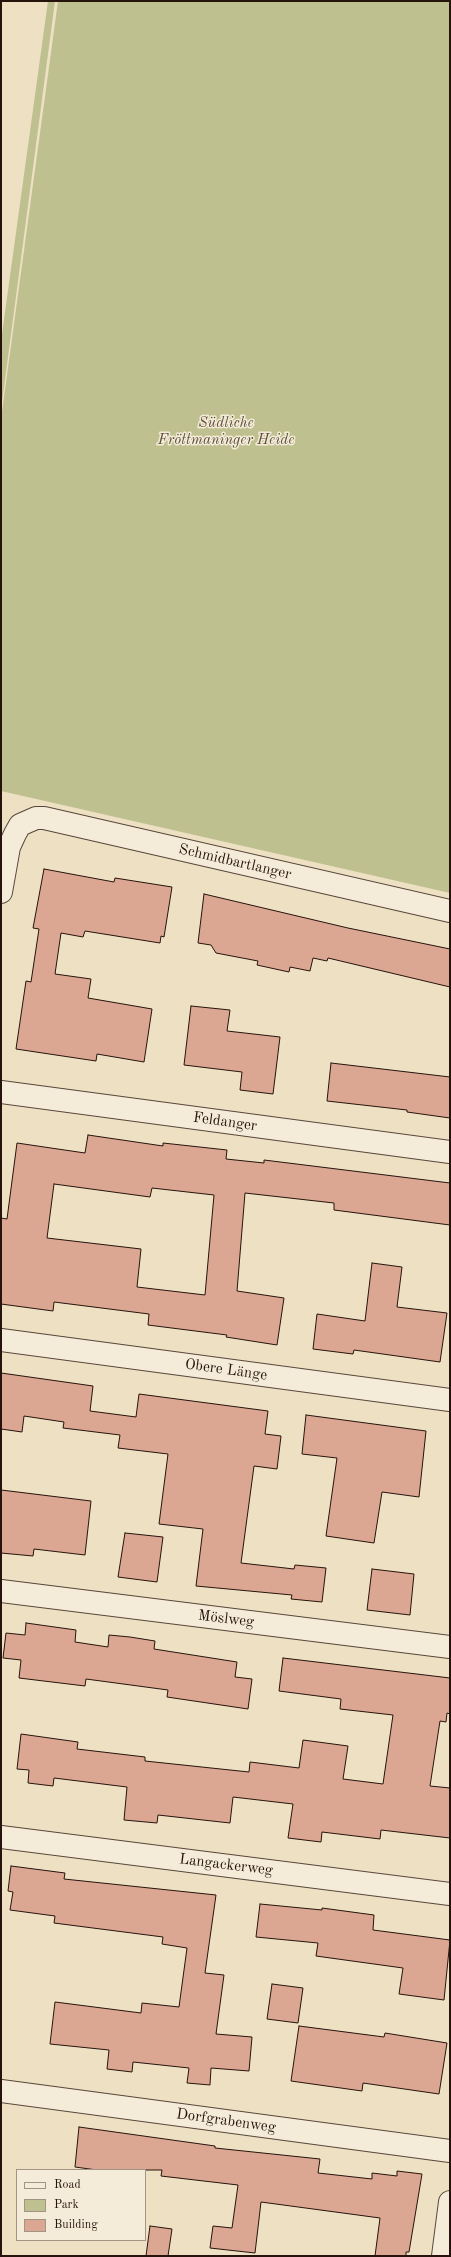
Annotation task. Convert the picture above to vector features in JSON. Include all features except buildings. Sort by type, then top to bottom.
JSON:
[{"type":"street","name":"Schmidbartlanger","points":[[1,892],[9,847],[20,825],[36,818],[44,818],[450,911]]},
{"type":"street","name":"Feldanger","points":[[1,1092],[450,1152]]},
{"type":"street","name":"Obere Länge","points":[[1,1340],[450,1400]]},
{"type":"street","name":"Möslweg","points":[[1,1592],[450,1647]]},
{"type":"street","name":"Langackerweg","points":[[1,1837],[450,1894]]},
{"type":"street","name":"Dorfgrabenweg","points":[[1,2091],[450,2151]]},
{"type":"street","points":[[443,2256],[450,2202]]},
{"type":"green space","points":[[48,1],[55,1],[1,410],[1,341]]},
{"type":"green space","name":"Südliche Fröttmaninger Heide","points":[[58,1],[450,1],[450,893],[1,791],[1,419]]}]
